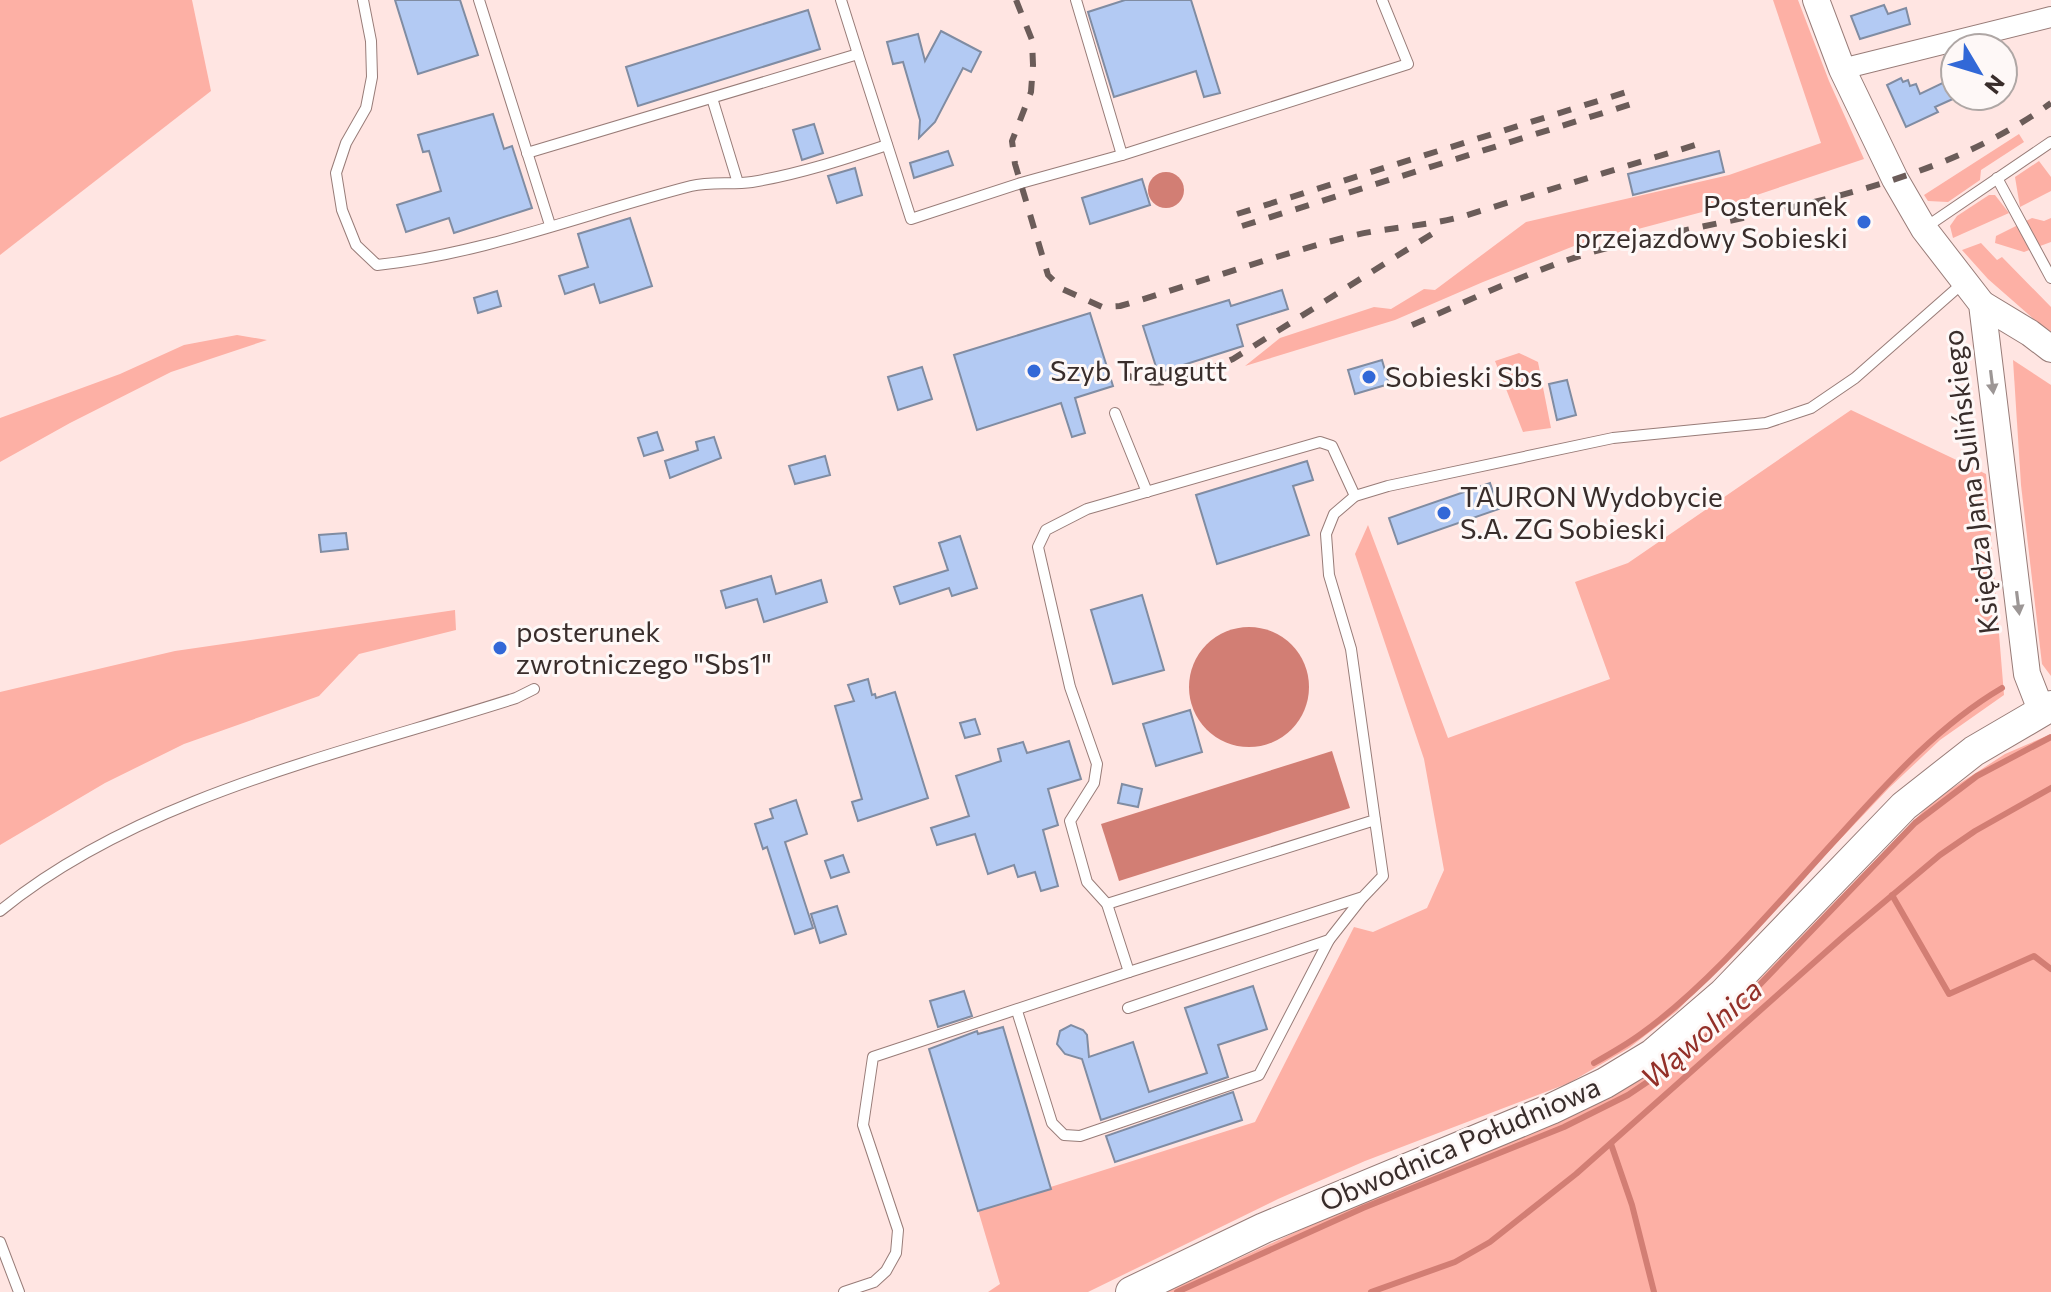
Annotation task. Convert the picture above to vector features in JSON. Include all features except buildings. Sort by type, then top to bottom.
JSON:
[{"type":"main road","name":"Obwodnica Południowa","points":[[1131,1292],[1264,1228],[1551,1109],[1605,1083],[1653,1054],[1723,994],[1904,806],[1974,751],[2046,708]]},
{"type":"street","name":"Księdza Jana Sulińskiego","points":[[1816,0],[1842,69],[1895,179],[1924,229],[1982,304],[2027,674],[2046,708]]},
{"type":"street","points":[[1842,69],[2051,17]]},
{"type":"street","points":[[1982,304],[2051,349]]},
{"type":"lane","points":[[363,0],[371,41],[372,77],[366,108],[346,143],[336,173],[342,210],[356,245],[377,265],[416,261],[485,246],[701,184],[738,183],[797,174],[887,145]]},
{"type":"lane","points":[[479,0],[550,225]]},
{"type":"lane","points":[[841,0],[911,219],[1408,64],[1382,0]]},
{"type":"lane","points":[[1076,0],[1122,155]]},
{"type":"lane","points":[[527,153],[858,54]]},
{"type":"lane","points":[[712,98],[738,183]]},
{"type":"lane","points":[[1924,229],[2051,142]]},
{"type":"lane","points":[[1997,178],[2051,278]]},
{"type":"lane","points":[[1017,1011],[1052,1123],[1064,1135],[1080,1136],[1259,1075],[1329,940],[1383,876],[1351,649],[1328,562],[1326,534],[1334,514],[1355,496],[1388,486],[1613,438],[1766,423],[1811,408],[1855,378],[1964,282]]},
{"type":"lane","points":[[1115,413],[1147,492]]},
{"type":"lane","points":[[1129,972],[1107,904],[1087,882],[1070,821],[1094,783],[1097,764],[1070,687],[1038,547],[1046,530],[1067,517],[1320,442],[1332,446],[1355,496]]},
{"type":"lane","points":[[0,911],[58,869],[160,817],[254,780],[516,698],[534,689]]},
{"type":"lane","points":[[1107,904],[1375,820]]},
{"type":"lane","points":[[844,1292],[874,1282],[886,1271],[896,1253],[898,1230],[863,1125],[873,1057],[1363,897]]},
{"type":"lane","points":[[1128,1008],[1329,940]]},
{"type":"lane","points":[[0,1242],[19,1292]]},
{"type":"shaded area","points":[[0,0],[192,0],[211,91],[0,255]]},
{"type":"shaded area","points":[[1773,0],[1798,0],[1829,81],[1864,159],[1721,207],[1574,246],[1395,320],[1245,366],[1280,338],[1374,307],[1391,309],[1424,289],[1435,290],[1526,222],[1729,175],[1821,143]]},
{"type":"shaded area","points":[[2019,134],[2024,142],[1981,170],[1980,180],[1948,202],[1928,201],[1924,195]]},
{"type":"shaded area","points":[[2039,161],[2051,177],[2051,191],[2020,207],[2015,177]]},
{"type":"shaded area","points":[[1166,172],[1179,177],[1184,190],[1179,203],[1166,208],[1153,203],[1148,190],[1153,177]]},
{"type":"shaded area","points":[[1989,195],[1995,195],[2009,213],[1953,238],[1950,226],[1957,216]]},
{"type":"shaded area","points":[[2032,218],[2044,221],[2051,218],[2051,242],[2024,252],[1995,243],[1996,236]]},
{"type":"shaded area","points":[[1981,243],[1997,260],[2002,257],[2051,307],[2051,334],[1988,279],[1962,250]]},
{"type":"shaded area","points":[[237,335],[267,340],[171,372],[0,462],[0,418],[120,374],[184,345]]},
{"type":"shaded area","points":[[1519,353],[1538,362],[1551,428],[1523,432],[1495,361]]},
{"type":"shaded area","points":[[2013,360],[2051,385],[2051,676],[2042,664],[2021,485]]},
{"type":"shaded area","points":[[1851,410],[1986,474],[2004,695],[1940,740],[1889,788],[1677,1011],[1629,1048],[1569,1083],[1365,1161],[1278,1199],[1088,1292],[988,1292],[1000,1284],[978,1210],[1255,1122],[1354,927],[1373,932],[1427,908],[1444,870],[1424,759],[1355,554],[1368,525],[1448,738],[1610,679],[1575,582],[1628,563]]},
{"type":"shaded area","points":[[455,610],[456,630],[359,654],[319,696],[184,744],[105,783],[0,845],[0,692],[175,651]]},
{"type":"shaded area","points":[[1249,627],[1272,631],[1292,644],[1305,664],[1309,687],[1305,710],[1292,730],[1272,743],[1249,747],[1226,743],[1206,730],[1193,710],[1189,687],[1193,664],[1206,644],[1226,631]]},
{"type":"shaded area","points":[[2051,734],[2051,1292],[1166,1292],[1326,1218],[1587,1109],[1659,1069],[1715,1025],[1934,800],[2005,754]]},
{"type":"shaded area","points":[[1332,751],[1350,808],[1119,881],[1101,824]]},
{"type":"waterway","points":[[1594,1063],[1641,1034],[1694,991],[1916,755],[1957,719],[2002,688]]},
{"type":"waterway","points":[[1177,1292],[1363,1208],[1564,1127],[1628,1095],[1674,1064],[1721,1025],[1915,823],[1977,776],[2051,737]]},
{"type":"waterway","name":"Wąwolnica","points":[[1371,1292],[1455,1262],[1490,1242],[1576,1174],[1845,935],[1940,855],[1975,831],[2051,788]]},
{"type":"waterway","points":[[1892,895],[1949,994],[2034,956],[2051,969]]},
{"type":"waterway","points":[[1611,1144],[1632,1205],[1654,1292]]},
{"type":"railway","points":[[1016,0],[1032,40],[1033,65],[1031,92],[1012,141],[1015,164],[1048,275],[1062,289],[1102,307],[1120,306],[1343,238],[1464,216],[1705,142]]},
{"type":"railway","points":[[1237,214],[1633,90]]},
{"type":"railway","points":[[1242,226],[1638,102]]},
{"type":"railway","points":[[1412,325],[1512,281],[1589,253],[1784,209],[1896,179],[1950,159],[2002,134],[2051,103]]},
{"type":"railway","points":[[1123,374],[1147,382],[1169,382],[1233,359],[1443,227]]},
{"type":"place","name":"Posterunek przejazdowy Sobieski","points":[[1864,222]]},
{"type":"place","name":"Szyb Traugutt","points":[[1034,371]]},
{"type":"place","name":"Sobieski Sbs","points":[[1369,377]]},
{"type":"place","name":"TAURON Wydobycie S.A. ZG Sobieski","points":[[1444,513]]},
{"type":"place","name":"posterunek zwrotniczego \"Sbs1\"","points":[[500,648]]}]
